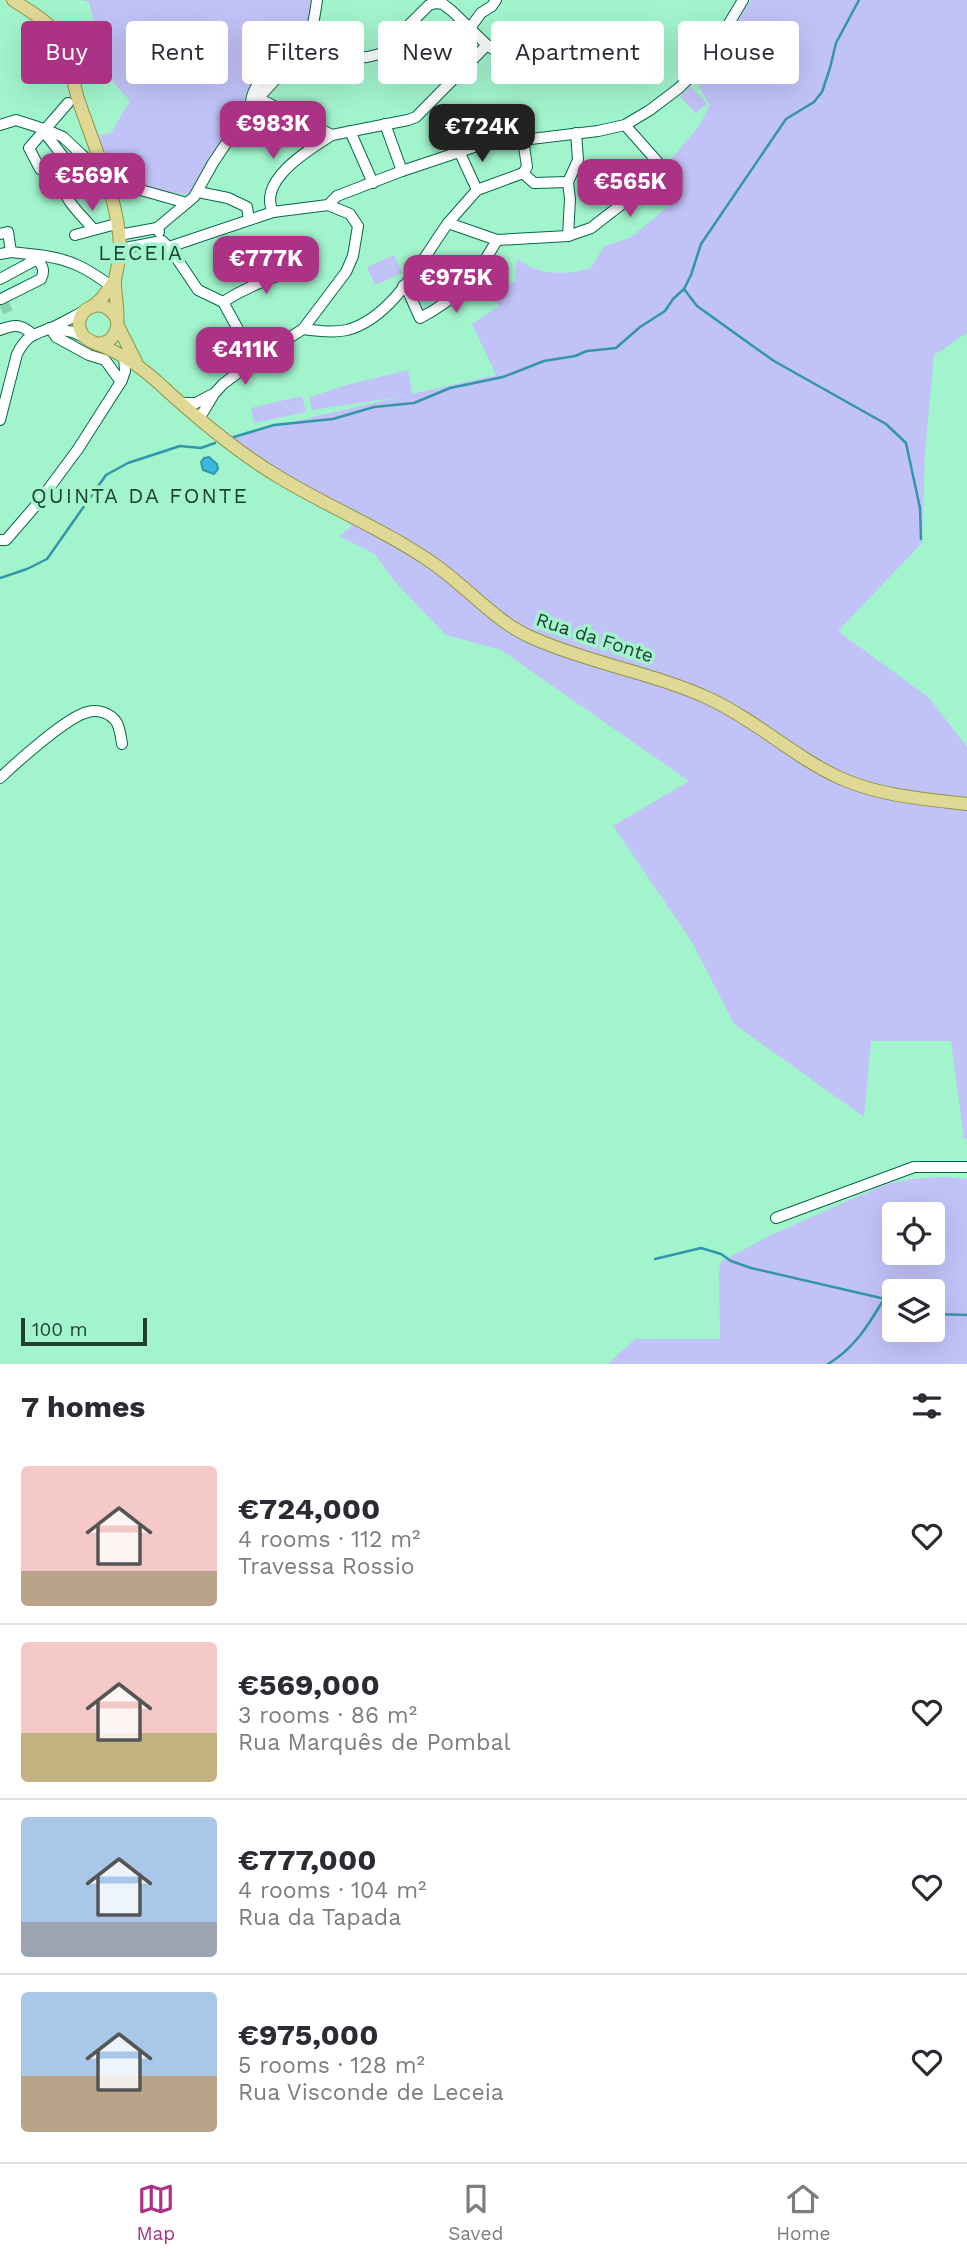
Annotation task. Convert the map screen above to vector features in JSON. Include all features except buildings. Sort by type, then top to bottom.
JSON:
[{"type":"main road","points":[[13,0],[45,23],[64,47],[109,191],[118,230],[120,252],[113,283],[118,323],[113,337],[108,341],[91,341],[80,328],[80,321],[113,283]]},
{"type":"main road","points":[[89,308],[104,306],[115,314],[118,323]]},
{"type":"main road","name":"Rua da Fonte","points":[[118,323],[139,365]]},
{"type":"main road","name":"Rua da Fonte","points":[[91,341],[139,365],[199,419],[279,477],[430,561],[487,609],[522,633],[563,650],[661,679],[711,699],[745,716],[816,765],[855,784],[896,795],[967,804]]},
{"type":"street","points":[[317,0],[315,17],[307,38],[276,65],[252,95],[255,102],[332,135]]},
{"type":"street","points":[[475,21],[496,0]]},
{"type":"street","points":[[328,205],[337,196],[480,145],[625,125],[679,88],[697,70],[716,45],[743,0]]},
{"type":"street","points":[[412,21],[423,10],[436,3],[443,4],[462,21]]},
{"type":"street","points":[[477,35],[491,48]]},
{"type":"street","points":[[273,212],[269,201],[272,187],[297,156],[332,135],[416,117],[487,45]]},
{"type":"street","points":[[75,235],[93,229],[158,228],[198,192],[213,163],[255,102],[276,79],[324,61],[378,54]]},
{"type":"street","points":[[68,103],[29,148],[40,169],[50,173],[63,186],[71,204],[93,229]]},
{"type":"street","points":[[0,125],[16,120],[63,137],[88,160],[100,163],[137,189],[187,203]]},
{"type":"street","points":[[559,123],[563,135]]},
{"type":"street","points":[[385,124],[402,171]]},
{"type":"street","points":[[448,223],[497,240],[568,236],[591,228],[662,173],[663,168],[625,125]]},
{"type":"street","points":[[46,131],[69,164],[84,175],[99,192],[109,191]]},
{"type":"street","points":[[350,131],[373,183]]},
{"type":"street","points":[[568,236],[568,182],[578,160],[576,133]]},
{"type":"street","points":[[303,329],[335,332],[358,326],[384,310],[448,223],[478,190],[523,173],[527,167],[523,139]]},
{"type":"street","points":[[459,151],[478,190]]},
{"type":"street","points":[[523,173],[534,183],[568,182]]},
{"type":"street","points":[[198,192],[228,198],[247,207],[249,220]]},
{"type":"street","points":[[120,252],[166,244],[273,212],[328,205],[350,214],[356,222],[358,232],[353,256],[345,272],[303,329],[229,379],[215,393],[199,419]]},
{"type":"street","points":[[158,228],[198,290],[223,302],[255,360]]},
{"type":"street","points":[[0,234],[8,232],[6,253],[67,260],[113,283]]},
{"type":"street","points":[[403,286],[407,289],[420,318],[458,294],[482,266],[497,240]]},
{"type":"street","points":[[0,279],[37,257]]},
{"type":"street","points":[[2,299],[41,279],[44,273],[37,257]]},
{"type":"street","points":[[223,302],[258,282],[300,269]]},
{"type":"street","points":[[0,420],[17,354],[22,345],[32,334],[89,308]]},
{"type":"street","points":[[0,330],[11,320],[32,334]]},
{"type":"street","points":[[50,328],[73,332],[91,341]]},
{"type":"street","points":[[50,328],[56,337],[89,355],[105,360],[121,382]]},
{"type":"street","points":[[0,540],[6,540],[38,503],[78,449],[121,382],[125,371],[124,357]]},
{"type":"street","points":[[181,403],[196,402],[215,393]]},
{"type":"street","points":[[1,775],[35,747],[89,711],[105,713],[114,719],[122,744]]},
{"type":"street","points":[[776,1218],[914,1167],[967,1167]]},
{"type":"shaded area","points":[[79,0],[315,0],[315,5],[308,21],[242,21],[242,84],[258,84],[246,92],[242,110],[190,195],[155,189],[132,181],[121,175],[106,156],[99,135],[111,133],[130,101],[112,79],[112,21],[93,21],[89,2]]},
{"type":"shaded area","points":[[751,0],[967,0],[967,333],[934,355],[925,452],[922,543],[838,631],[929,698],[967,747],[967,1139],[964,1139],[951,1041],[871,1041],[864,1117],[734,1024],[692,942],[613,826],[689,781],[501,650],[446,635],[395,582],[375,554],[339,536],[352,526],[227,437],[399,397],[312,410],[309,397],[408,370],[412,394],[496,375],[472,324],[499,306],[490,291],[515,282],[516,263],[519,259],[534,269],[543,271],[573,272],[591,268],[604,246],[630,238],[670,205],[658,186],[665,178],[666,165],[699,126],[710,105],[697,84],[799,84],[799,21],[738,21]]},
{"type":"shaded area","points":[[690,86],[707,103],[696,113],[680,97]]},
{"type":"shaded area","points":[[394,255],[402,273],[375,285],[367,267]]},
{"type":"shaded area","points":[[302,396],[306,412],[254,423],[251,408]]},
{"type":"shaded area","points":[[209,457],[217,464],[218,469],[214,474],[203,470],[201,462]]},
{"type":"shaded area","points":[[943,1177],[967,1179],[967,1364],[608,1364],[635,1339],[720,1339],[721,1262],[769,1236],[886,1184]]},
{"type":"waterway","points":[[234,437],[274,425],[333,419],[374,407],[414,403],[450,388],[503,377],[544,361],[575,356],[587,351],[616,348],[640,327],[665,311],[684,289],[701,244],[786,119],[814,102],[822,92],[836,43],[859,0]]},
{"type":"waterway","points":[[684,289],[697,306],[774,361],[886,424],[906,443],[920,508],[921,539]]},
{"type":"waterway","points":[[0,578],[47,559],[106,475],[128,463],[180,446],[201,448],[215,443]]},
{"type":"waterway","points":[[655,1259],[701,1248],[751,1268],[882,1298]]},
{"type":"waterway","points":[[828,1364],[853,1343],[867,1327],[882,1302]]},
{"type":"waterway","points":[[945,1314],[967,1315]]},
{"type":"tunnel","points":[[4,303],[9,315]]},
{"type":"district","name":"LECEIA","points":[[141,253]]},
{"type":"district","name":"QUINTA DA FONTE","points":[[140,496]]}]
